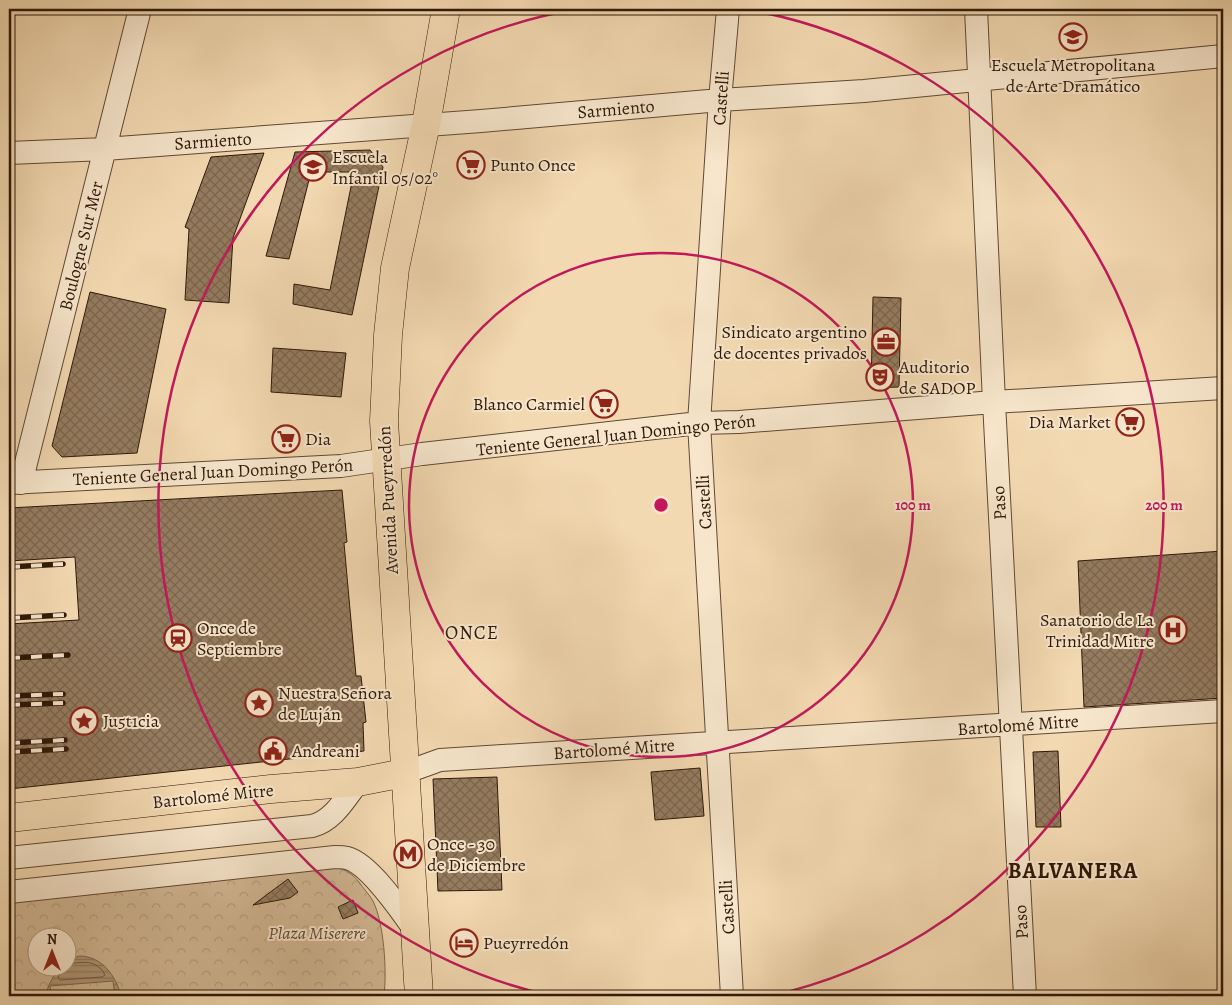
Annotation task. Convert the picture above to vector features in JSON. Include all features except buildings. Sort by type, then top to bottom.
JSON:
[{"type":"main road","name":"Avenida Pueyrredón","points":[[417,992],[416,932],[404,773],[384,421],[393,281],[406,211],[426,124],[446,9]]},
{"type":"main road","name":"Bartolomé Mitre","points":[[9,818],[271,789],[358,782],[404,773]]},
{"type":"street","name":"Boulogne Sur Mer","points":[[15,483],[105,149],[140,9]]},
{"type":"street","name":"Castelli","points":[[728,9],[720,100],[699,423],[732,996]]},
{"type":"street","name":"Paso","points":[[976,9],[994,402],[1025,996]]},
{"type":"street","name":"Sarmiento","points":[[9,153],[105,149],[720,100],[864,91],[1223,56]]},
{"type":"street","name":"Teniente General Juan Domingo Perón","points":[[15,483],[340,466],[385,459],[699,423],[739,422],[994,402],[1223,388]]},
{"type":"street","name":"Bartolomé Mitre","points":[[404,773],[440,760],[1223,711]]},
{"type":"street","points":[[9,858],[312,826],[326,820],[334,813],[358,782]]},
{"type":"street","points":[[9,892],[335,857],[347,858],[372,875],[381,884],[416,932]]},
{"type":"green space","name":"Plaza Miserere","points":[[337,868],[349,873],[359,882],[373,901],[380,922],[384,947],[384,996],[9,996],[9,901]]},
{"type":"water","points":[[78,956],[95,959],[107,968],[116,981],[121,996],[115,996],[113,981],[50,986],[51,996],[45,996],[53,978],[78,978]]},
{"type":"railway","points":[[9,567],[63,564]]},
{"type":"railway","points":[[9,618],[64,615]]},
{"type":"railway","points":[[9,658],[68,655]]},
{"type":"railway","points":[[9,696],[63,694]]},
{"type":"railway","points":[[9,705],[63,703]]},
{"type":"railway","points":[[9,743],[65,740]]},
{"type":"railway","points":[[9,752],[66,749]]},
{"type":"place","name":"Escuela Metropolitana de Arte Dramático","points":[[1073,37]]},
{"type":"place","name":"Punto Once","points":[[471,165]]},
{"type":"place","name":"Escuela Infantil 05/02°","points":[[313,167]]},
{"type":"place","name":"Sindicato argentino de docentes privados","points":[[886,342]]},
{"type":"place","name":"Auditorio de SADOP","points":[[880,377]]},
{"type":"place","name":"Blanco Carmiel","points":[[604,404]]},
{"type":"place","name":"Dia Market","points":[[1130,422]]},
{"type":"place","name":"Dia","points":[[286,439]]},
{"type":"place","name":"Sanatorio de La Trinidad Mitre","points":[[1173,630]]},
{"type":"place","name":"Once de Septiembre","points":[[178,638]]},
{"type":"place","name":"Nuestra Señora de Luján","points":[[259,703]]},
{"type":"place","name":"Ju5t1cia","points":[[84,721]]},
{"type":"place","name":"Andreani","points":[[273,751]]},
{"type":"place","name":"Once - 30 de Diciembre","points":[[408,854]]},
{"type":"place","name":"Pueyrredón","points":[[464,943]]},
{"type":"district","name":"ONCE","points":[[472,633]]},
{"type":"district","name":"BALVANERA","points":[[1073,871]]}]
